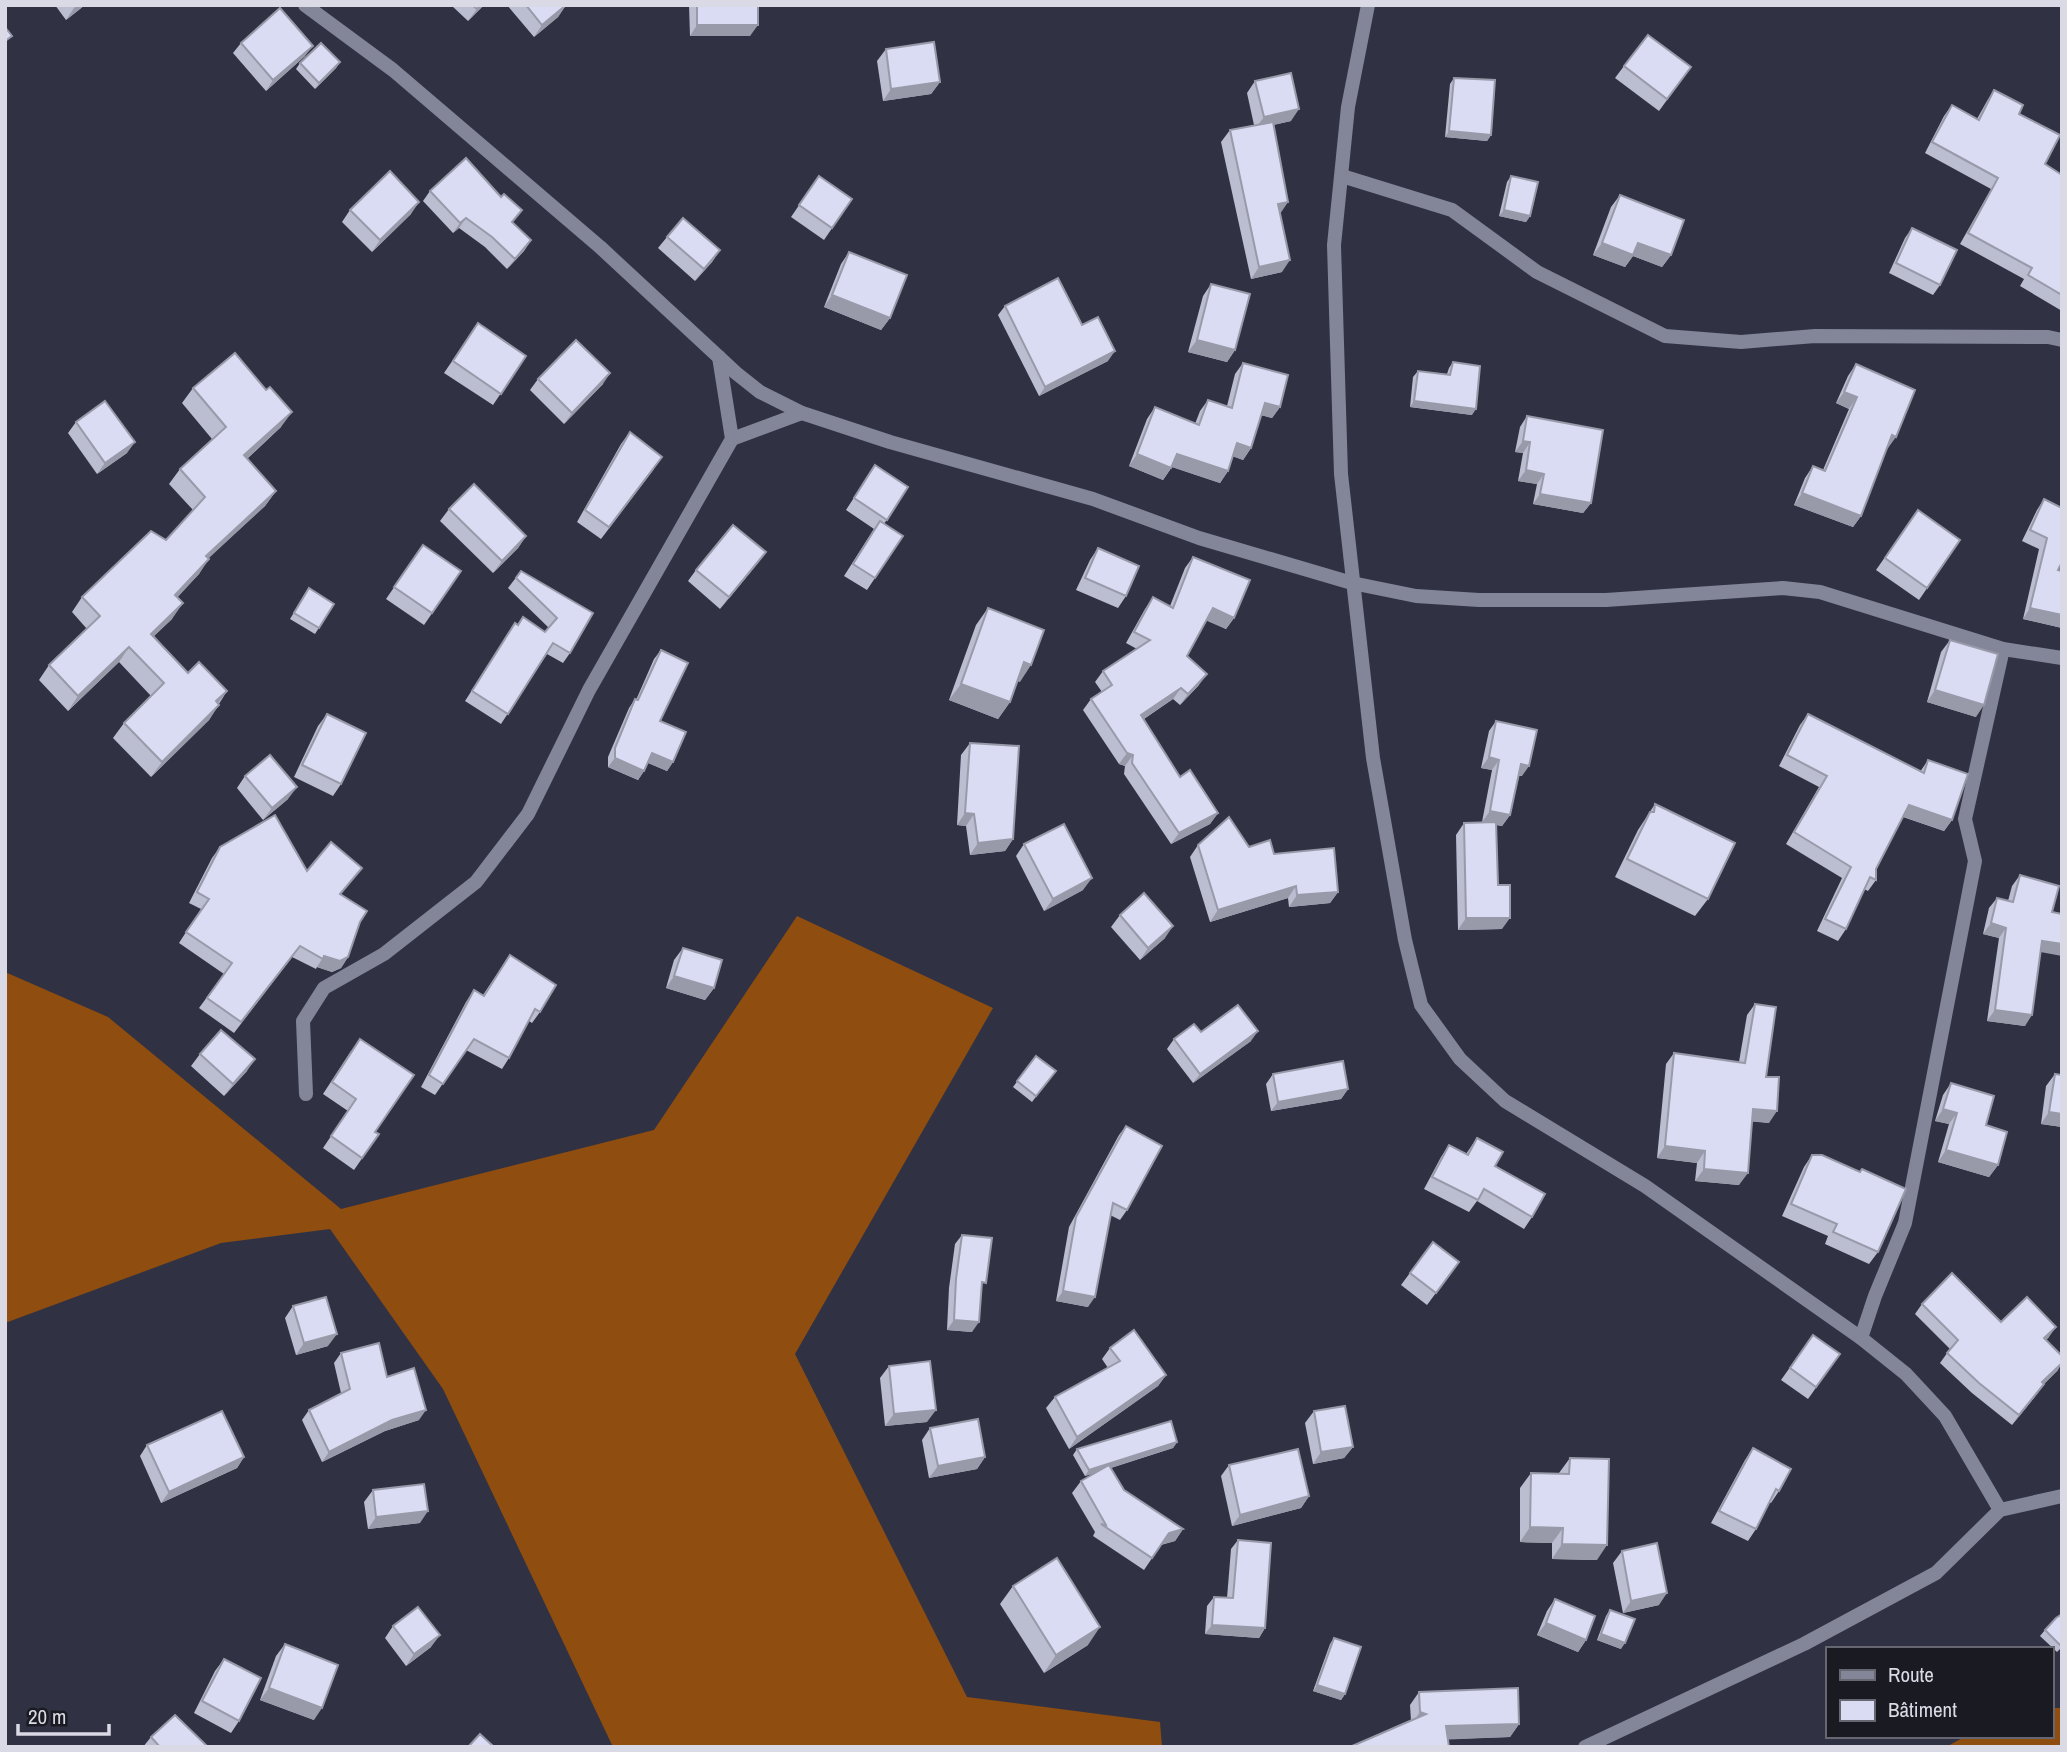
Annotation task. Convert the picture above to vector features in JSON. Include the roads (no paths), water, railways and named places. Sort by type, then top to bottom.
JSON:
[{"type":"street","points":[[305,5],[393,70],[600,247],[760,392],[802,414],[890,442],[1093,499],[1199,538],[1352,583],[1416,596],[1479,600],[1606,600],[1783,588],[1820,592],[2003,649],[2062,658]]},
{"type":"street","points":[[1368,5],[1348,107],[1334,245],[1341,474],[1373,758],[1405,940],[1421,1005],[1460,1059],[1505,1101],[1646,1186],[1861,1338],[1906,1374],[1945,1416],[2000,1510]]},
{"type":"street","points":[[1342,176],[1452,210],[1536,272],[1665,336],[1741,342],[1815,337],[2035,337],[2062,340]]},
{"type":"street","points":[[306,1094],[303,1021],[324,988],[384,954],[476,882],[528,814],[589,690],[732,439],[719,357]]},
{"type":"street","points":[[732,439],[802,414]]},
{"type":"street","points":[[1861,1338],[1905,1223],[1927,1120],[1975,861],[1965,820],[2003,649]]},
{"type":"street","points":[[1586,1747],[1804,1644],[1936,1573],[2000,1510],[2062,1496]]}]
